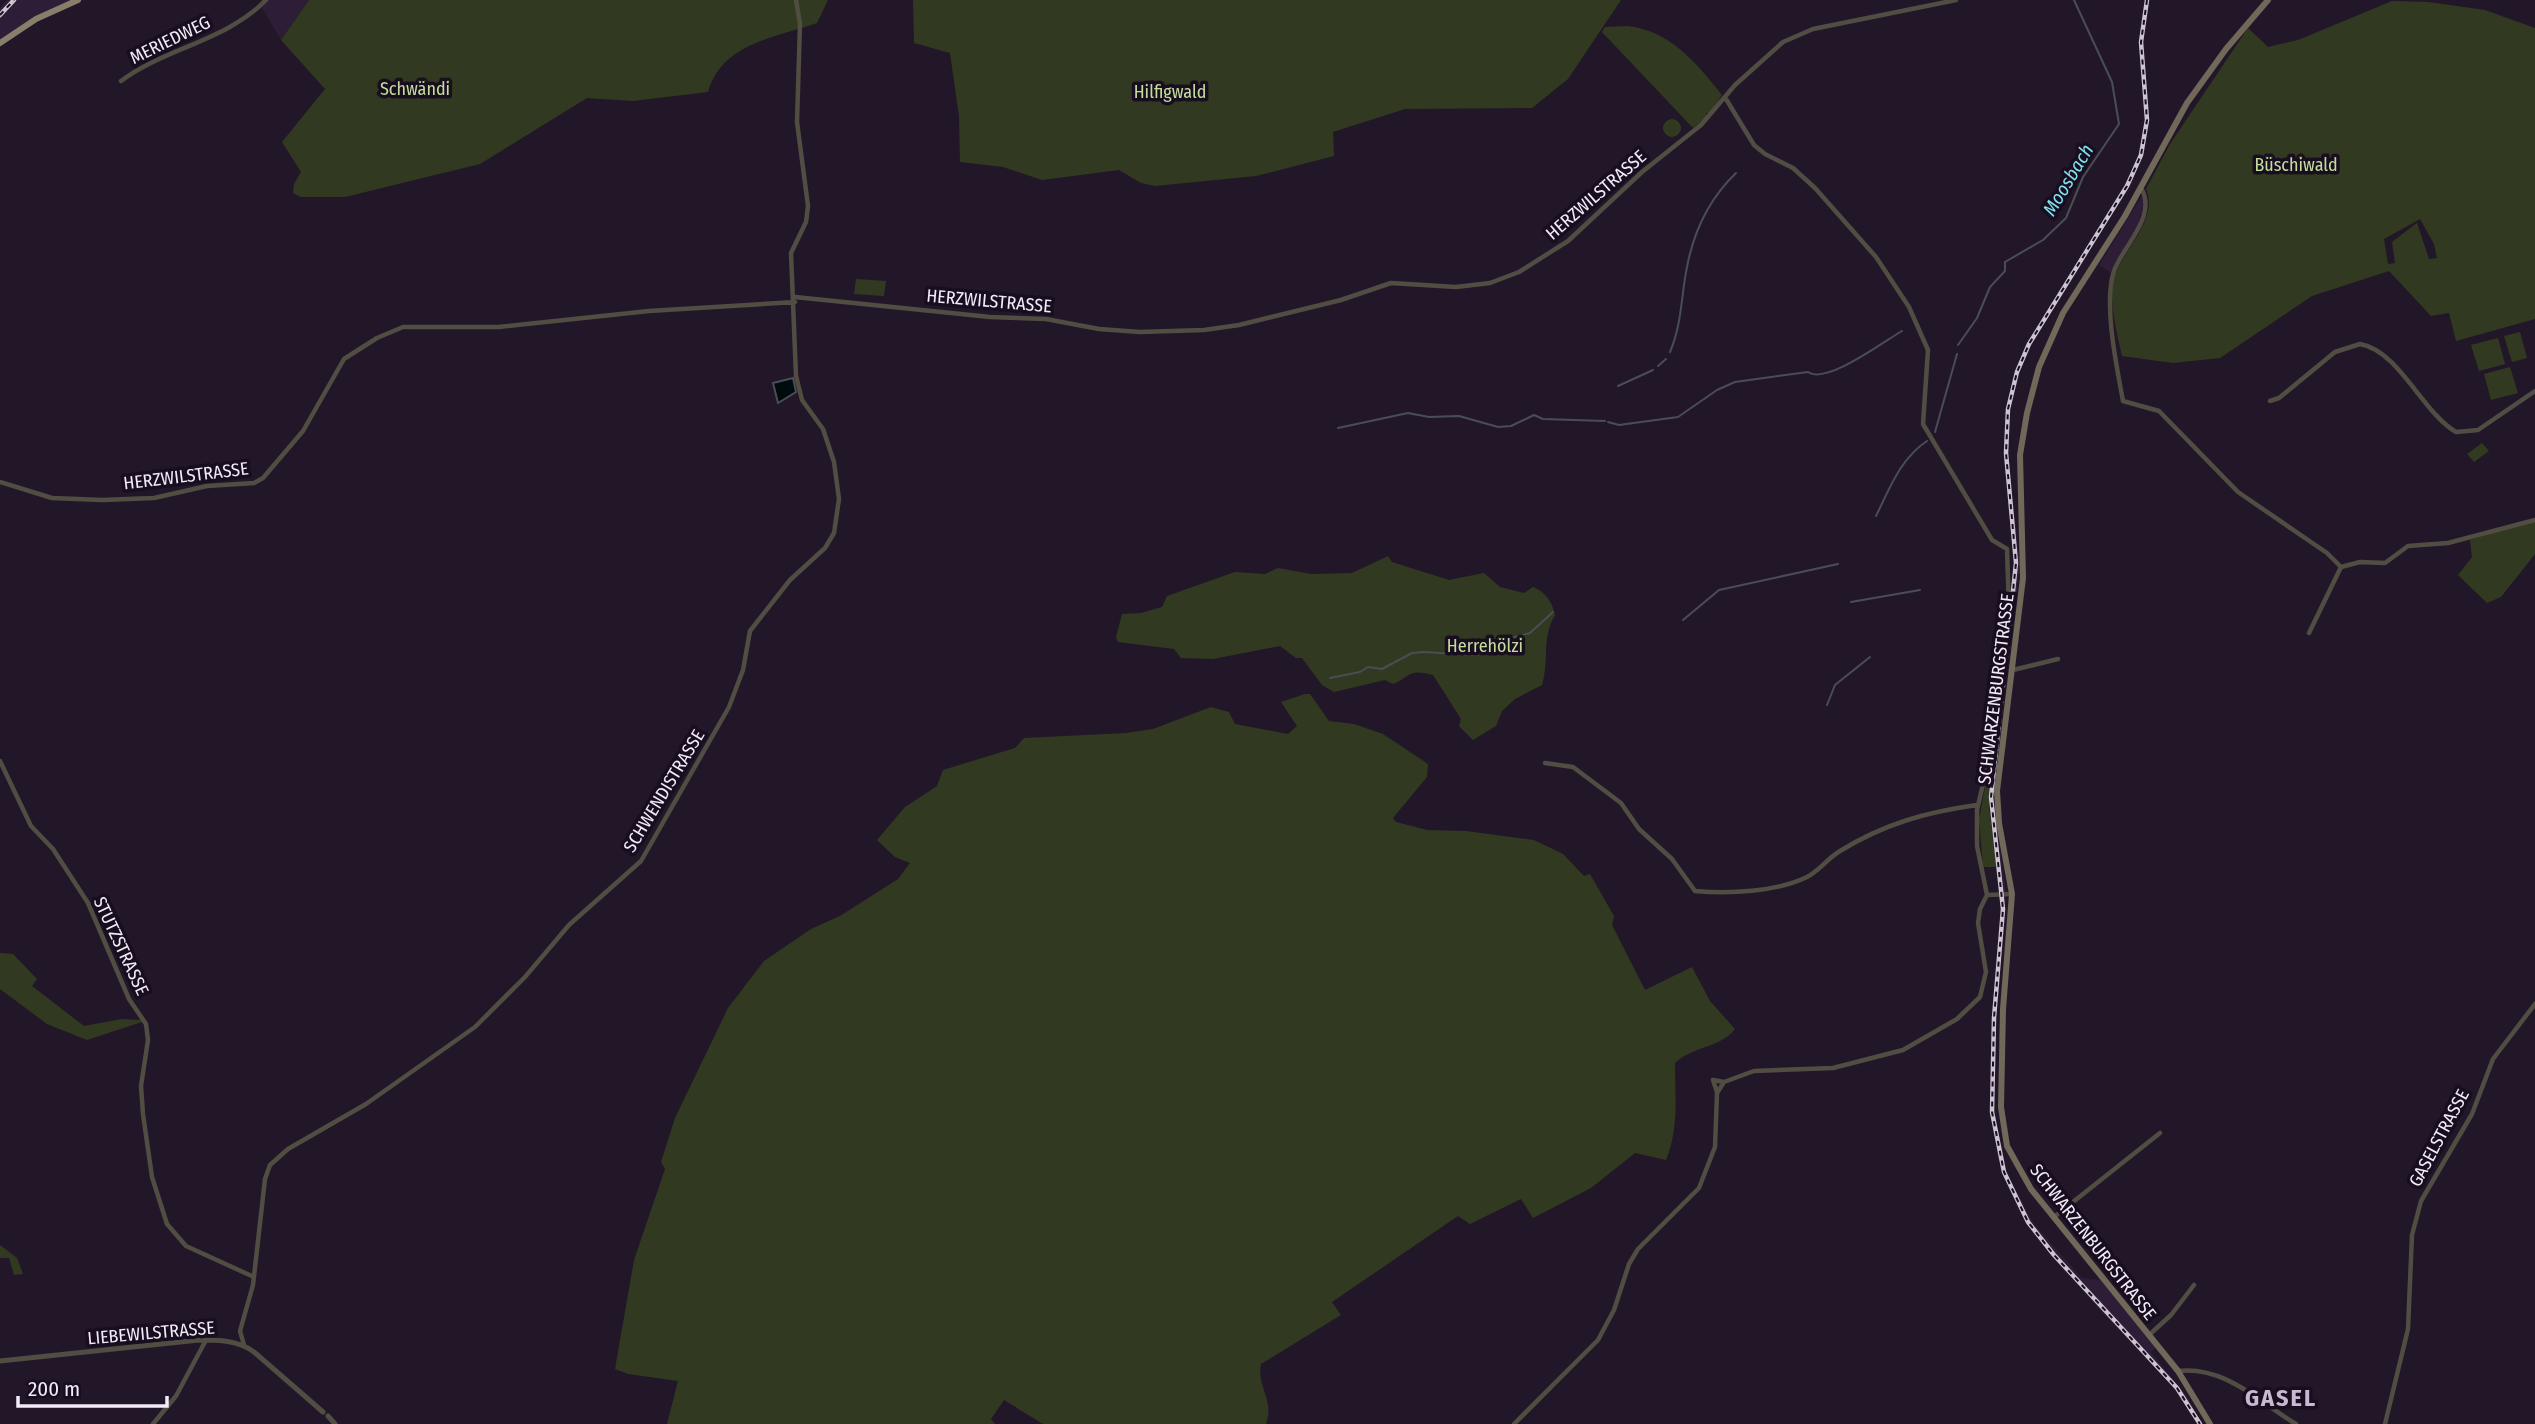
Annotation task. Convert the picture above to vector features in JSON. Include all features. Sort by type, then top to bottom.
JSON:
[{"type":"main road","points":[[0,43],[36,19],[78,0]]},
{"type":"main road","name":"SCHWARZENBURGSTRASSE","points":[[2210,1424],[2178,1371],[2014,1163],[2002,1124],[2003,991],[2012,894],[1997,796],[2023,570],[2020,466],[2024,424],[2035,381],[2063,313],[2141,188],[2194,91],[2268,0]]},
{"type":"street","name":"MERIEDWEG","points":[[121,81],[146,64],[221,30],[266,0]]},
{"type":"street","name":"SCHWENDISTRASSE","points":[[240,1331],[254,1277],[266,1175],[270,1165],[288,1149],[366,1104],[461,1038],[525,977],[577,918],[640,860],[729,707],[743,670],[750,631],[790,580],[830,541],[838,516],[837,475],[823,429],[802,400],[797,385],[791,253],[808,213],[797,122],[800,24],[796,0]]},
{"type":"street","name":"HERZWILSTRASSE","points":[[0,482],[52,498],[102,500],[146,499],[207,486],[254,483],[263,478],[303,432],[344,359],[396,329],[429,325],[499,327],[649,311],[795,300],[990,317],[1046,319],[1099,329],[1140,332],[1204,330],[1239,326],[1341,300],[1391,283],[1456,287],[1490,283],[1519,272],[1568,241],[1642,172],[1701,125],[1726,99],[1735,85],[1772,51],[1797,35],[1917,6],[1956,0]]},
{"type":"street","points":[[1514,1424],[1598,1340],[1614,1310],[1629,1264],[1638,1249],[1699,1188],[1717,1140],[1717,1093],[1713,1080],[1724,1082],[1754,1071],[1822,1069],[1890,1054],[1921,1042],[1957,1019],[1976,1003],[1985,983],[1978,933],[1980,909],[1987,895],[1977,846],[1977,805],[1993,741],[2009,611],[2007,549],[1992,540],[1923,424],[1928,350],[1909,307],[1876,257],[1815,188],[1793,168],[1765,155],[1754,145],[1726,99]]},
{"type":"street","points":[[2141,188],[2146,199],[2138,229],[2112,278],[2111,307],[2123,401],[2159,411],[2238,492],[2327,553],[2342,567]]},
{"type":"street","points":[[2270,401],[2279,398],[2335,352],[2360,344],[2381,353],[2440,419],[2456,432],[2478,430],[2535,391]]},
{"type":"street","points":[[2309,632],[2342,567],[2361,562],[2385,563],[2408,546],[2448,543],[2535,520]]},
{"type":"street","points":[[2013,670],[2058,659]]},
{"type":"street","name":"STUTZSTRASSE","points":[[0,761],[31,826],[53,849],[88,904],[129,999],[146,1024],[148,1041],[141,1086],[142,1114],[152,1177],[167,1224],[186,1246],[254,1277]]},
{"type":"street","points":[[1545,763],[1573,767],[1621,803],[1639,829],[1672,859],[1695,891],[1766,887],[1799,880],[1810,876],[1838,852],[1899,821],[1920,814],[1977,805]]},
{"type":"street","points":[[1987,895],[2012,894]]},
{"type":"street","name":"GASELSTRASSE","points":[[2385,1424],[2408,1329],[2412,1235],[2418,1209],[2472,1114],[2493,1059],[2535,1004]]},
{"type":"street","points":[[1717,1093],[1724,1082]]},
{"type":"street","points":[[2054,1217],[2161,1133]]},
{"type":"street","points":[[2149,1335],[2171,1315],[2194,1285]]},
{"type":"street","points":[[228,1341],[240,1331],[244,1345]]},
{"type":"street","points":[[153,1424],[176,1396],[206,1340]]},
{"type":"street","name":"LIEBEWILSTRASSE","points":[[0,1361],[206,1340],[228,1341],[244,1345],[289,1380],[335,1424]]},
{"type":"street","points":[[2178,1371],[2203,1372],[2229,1380],[2296,1424]]},
{"type":"shaded area","points":[[7,0],[72,0],[28,21],[0,40],[0,8]]},
{"type":"shaded area","points":[[262,0],[309,0],[281,40],[259,3]]},
{"type":"shaded area","points":[[2145,0],[2149,0],[2143,42],[2149,120],[2142,156],[2125,193],[2031,344],[2017,379],[2009,413],[2008,461],[2020,564],[1993,796],[2006,894],[1997,1004],[1994,1112],[2006,1172],[2013,1190],[2034,1224],[2082,1278],[2101,1280],[2156,1348],[2151,1352],[2187,1397],[2202,1424],[2198,1424],[2171,1384],[2099,1309],[2024,1219],[1998,1159],[1990,1102],[1993,1004],[2001,914],[1989,787],[2000,713],[2014,563],[2004,453],[2006,409],[2016,372],[2028,343],[2122,191],[2137,161],[2146,114],[2139,50]]},
{"type":"shaded area","points":[[2143,194],[2144,204],[2137,229],[2115,265],[2115,276],[2099,265]]},
{"type":"shaded area","points":[[793,378],[796,392],[778,403],[773,383]]},
{"type":"green space","name":"Schwändi","points":[[309,0],[828,0],[817,23],[767,39],[737,53],[715,76],[708,92],[633,101],[587,98],[480,164],[345,197],[301,197],[293,193],[294,184],[301,172],[282,142],[325,89],[281,40]]},
{"type":"green space","name":"Hilfigwald","points":[[913,0],[1621,0],[1568,79],[1532,108],[1405,109],[1333,132],[1334,156],[1256,176],[1155,186],[1141,183],[1119,170],[1042,180],[1003,167],[960,162],[959,116],[950,53],[914,43]]},
{"type":"green space","name":"Büschiwald","points":[[2392,1],[2428,2],[2485,10],[2535,28],[2535,319],[2456,341],[2449,313],[2431,316],[2389,271],[2312,296],[2220,358],[2173,363],[2122,356],[2112,294],[2115,275],[2144,222],[2149,200],[2146,189],[2170,144],[2248,28],[2268,47],[2298,40]],"holes":[[[2420,219],[2434,244],[2437,258],[2429,259],[2417,223],[2392,242],[2395,263],[2388,264],[2384,239]]]},
{"type":"green space","points":[[1628,26],[1643,29],[1670,42],[1693,61],[1722,95],[1709,114],[1706,113],[1707,117],[1693,128],[1602,32],[1605,27]]},
{"type":"green space","points":[[1672,119],[1678,122],[1681,128],[1678,134],[1672,137],[1666,134],[1663,128],[1666,122]]},
{"type":"green space","points":[[856,279],[886,281],[884,296],[854,294]]},
{"type":"green space","points":[[2520,332],[2527,358],[2512,362],[2504,336]]},
{"type":"green space","points":[[2498,338],[2505,364],[2479,371],[2471,345]]},
{"type":"green space","points":[[2510,367],[2518,393],[2491,400],[2484,374]]},
{"type":"green space","points":[[2482,443],[2489,451],[2474,462],[2467,454]]},
{"type":"green space","points":[[2535,520],[2535,554],[2501,597],[2487,603],[2458,575],[2472,557],[2470,540]]},
{"type":"green space","name":"Herrehölzi","points":[[1388,556],[1392,562],[1449,580],[1484,573],[1500,587],[1524,593],[1533,587],[1548,598],[1552,606],[1555,615],[1548,632],[1542,685],[1515,699],[1502,711],[1496,726],[1473,740],[1459,726],[1461,719],[1433,675],[1418,672],[1393,684],[1385,680],[1334,692],[1322,685],[1302,658],[1296,658],[1280,646],[1213,659],[1181,658],[1174,649],[1118,642],[1116,637],[1122,614],[1141,613],[1162,607],[1167,596],[1235,572],[1265,574],[1278,568],[1311,574],[1352,573]]},
{"type":"green space","points":[[1310,694],[1329,721],[1354,724],[1383,734],[1428,764],[1427,777],[1393,818],[1396,822],[1427,830],[1466,831],[1534,840],[1563,854],[1584,876],[1590,874],[1614,916],[1612,925],[1645,990],[1692,967],[1710,1001],[1735,1029],[1722,1040],[1689,1053],[1675,1063],[1675,1124],[1666,1160],[1635,1153],[1591,1188],[1533,1218],[1521,1199],[1470,1224],[1458,1216],[1332,1302],[1341,1315],[1261,1364],[1261,1379],[1268,1408],[1266,1424],[1043,1424],[1004,1400],[991,1419],[995,1424],[667,1424],[678,1381],[628,1374],[615,1369],[634,1260],[665,1169],[661,1162],[675,1118],[728,1008],[764,961],[811,929],[840,916],[898,879],[910,863],[895,857],[877,840],[905,807],[937,786],[943,770],[1015,748],[1024,738],[1126,733],[1153,729],[1211,707],[1229,712],[1235,724],[1288,734],[1297,726],[1281,702]]},
{"type":"green space","points":[[1991,756],[1989,808],[1997,867],[1983,867],[1979,819]]},
{"type":"green space","points":[[0,953],[13,954],[37,979],[32,986],[84,1026],[122,1019],[143,1020],[87,1040],[47,1024],[0,989]]},
{"type":"green space","points":[[0,1245],[17,1258],[23,1274],[14,1275],[9,1258],[0,1258]]},
{"type":"waterway","name":"Moosbach","points":[[1958,345],[1977,318],[1990,287],[2005,271],[2005,262],[2043,240],[2066,218],[2083,177],[2119,124],[2112,82],[2074,0]]},
{"type":"waterway","points":[[1670,352],[1677,331],[1694,240],[1710,204],[1736,173]]},
{"type":"waterway","points":[[1608,422],[1619,425],[1678,417],[1717,390],[1735,382],[1808,372],[1828,373],[1902,331]]},
{"type":"waterway","name":"Moosbach","points":[[1935,432],[1957,354]]},
{"type":"waterway","points":[[1658,366],[1666,359]]},
{"type":"waterway","points":[[1618,386],[1653,370]]},
{"type":"waterway","points":[[1338,428],[1408,413],[1429,417],[1459,416],[1498,427],[1511,426],[1534,415],[1543,419],[1605,421]]},
{"type":"waterway","name":"Moosbach","points":[[1876,516],[1903,465],[1927,441]]},
{"type":"waterway","name":"Moosbach","points":[[1683,620],[1719,590],[1838,564]]},
{"type":"waterway","points":[[1851,602],[1920,590]]},
{"type":"waterway","name":"Moosbach","points":[[1330,678],[1360,672],[1368,667],[1382,669],[1412,653],[1477,655],[1504,640],[1530,633],[1553,612]]},
{"type":"waterway","points":[[1827,705],[1835,685],[1870,657]]},
{"type":"railway","points":[[0,15],[14,0]]},
{"type":"railway","points":[[2147,0],[2141,42],[2147,120],[2141,155],[2127,186],[2029,344],[2017,372],[2008,409],[2006,453],[2016,563],[1991,797],[2003,909],[1994,1018],[1992,1112],[2004,1172],[2028,1222],[2054,1255],[2177,1388],[2200,1424]]},
{"type":"district","name":"GASEL","points":[[2281,1398]]}]
